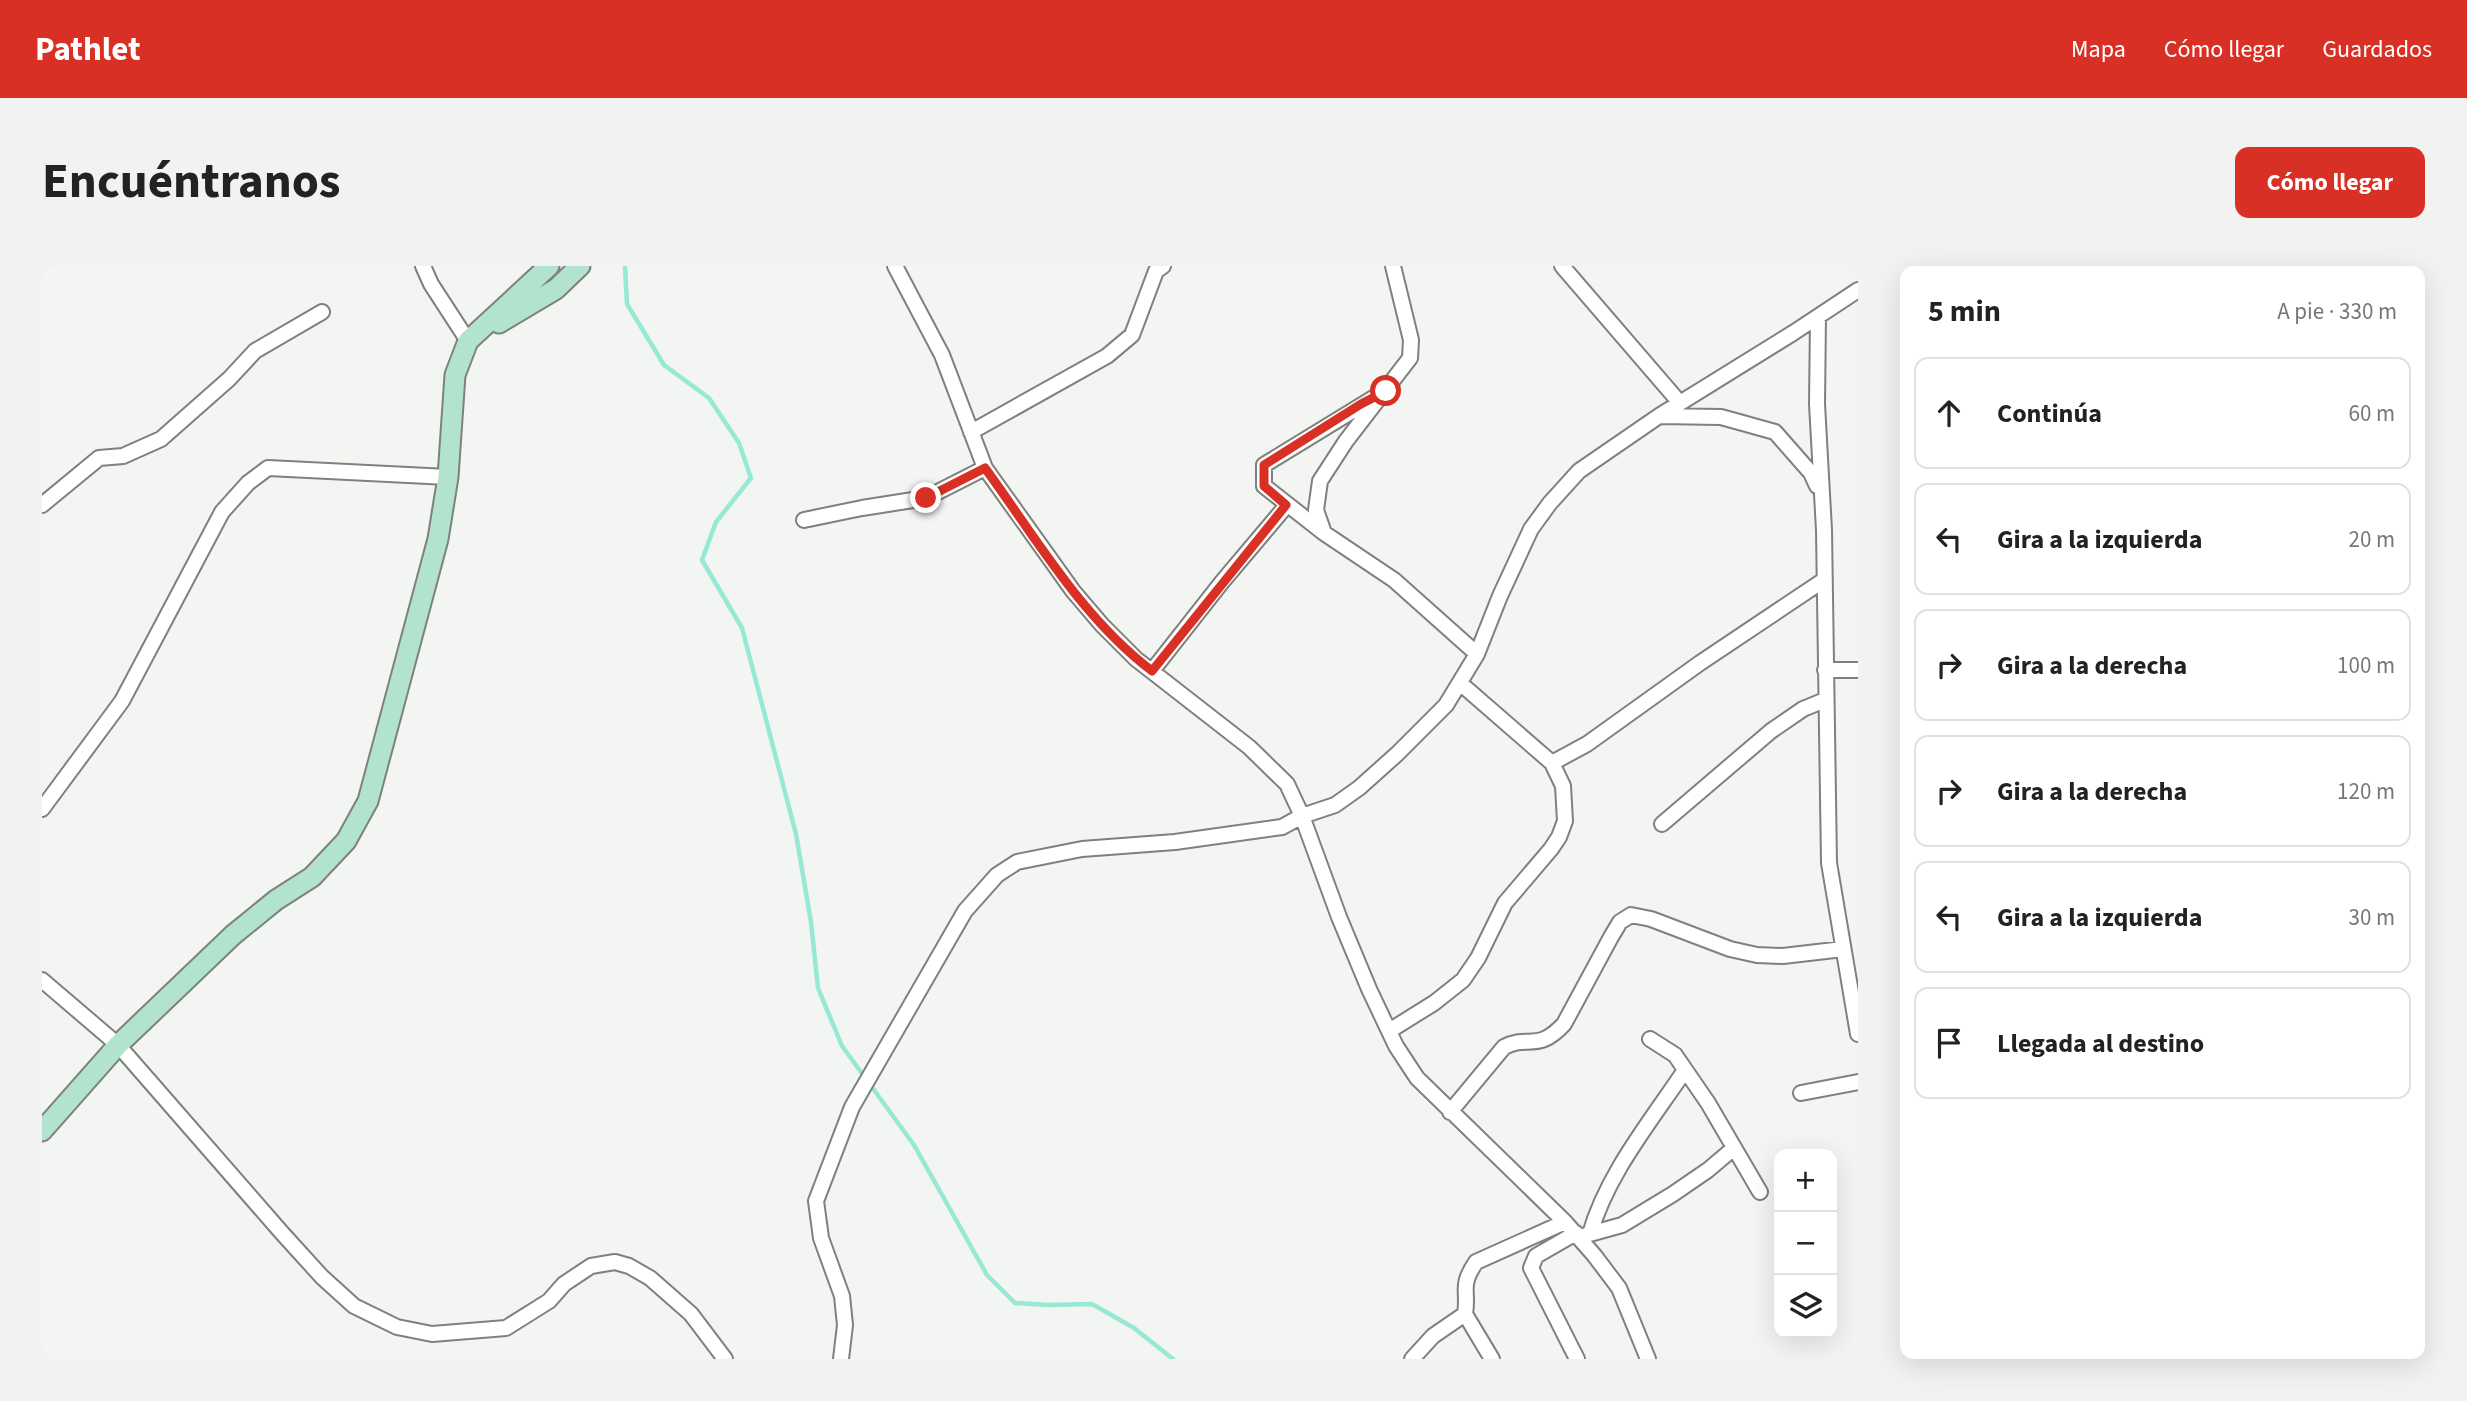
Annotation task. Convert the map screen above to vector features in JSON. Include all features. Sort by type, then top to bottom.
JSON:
[{"type":"street","points":[[423,266],[431,284],[468,341]]},
{"type":"street","points":[[468,341],[556,289],[580,266]]},
{"type":"street","points":[[895,266],[942,355],[985,468],[1073,591],[1102,625],[1136,659],[1249,747],[1287,784],[1302,816],[1339,918],[1396,1046],[1417,1078],[1450,1112],[1582,1235],[1619,1289],[1648,1359]]},
{"type":"street","points":[[971,432],[1107,356],[1132,335],[1156,271],[1163,266]]},
{"type":"street","points":[[1324,533],[1316,510],[1320,481],[1346,441],[1409,358],[1411,340],[1393,266]]},
{"type":"street","points":[[1562,266],[1680,402]]},
{"type":"street","points":[[42,1131],[118,1045],[233,935],[276,900],[312,877],[346,841],[368,801],[438,539],[448,477],[455,375],[468,341],[544,270]]},
{"type":"street","points":[[841,1359],[845,1325],[842,1296],[821,1238],[816,1200],[852,1107],[965,911],[997,875],[1017,862],[1082,849],[1175,842],[1282,827],[1302,816],[1335,805],[1398,754],[1446,705],[1478,654],[1500,596],[1531,529],[1579,471],[1680,402],[1858,290]]},
{"type":"street","points":[[42,505],[99,458],[123,456],[160,439],[229,379],[255,351],[322,312]]},
{"type":"street","points":[[1818,317],[1817,404],[1824,530],[1829,863],[1858,1034]]},
{"type":"street","points":[[1386,391],[1264,465],[1264,486],[1324,533],[1394,580],[1478,654]]},
{"type":"street","points":[[1659,416],[1721,417],[1775,432],[1811,473],[1821,495]]},
{"type":"street","points":[[43,807],[122,701],[222,512],[247,483],[268,468],[448,477]]},
{"type":"street","points":[[804,520],[926,498],[985,468]]},
{"type":"street","points":[[1152,671],[1286,505]]},
{"type":"street","points":[[1552,763],[1587,744],[1700,663],[1824,580]]},
{"type":"street","points":[[1825,670],[1858,670]]},
{"type":"street","points":[[1389,1031],[1463,980],[1478,958],[1505,903],[1559,837],[1565,821],[1563,786],[1552,763],[1460,683]]},
{"type":"street","points":[[1662,824],[1771,731],[1803,709],[1825,700]]},
{"type":"street","points":[[1450,1112],[1504,1047],[1516,1042],[1540,1041],[1564,1024],[1611,937],[1620,922],[1628,916],[1634,914],[1651,919],[1730,949],[1757,955],[1783,956],[1843,949]]},
{"type":"street","points":[[42,980],[118,1045],[282,1233],[322,1277],[354,1306],[397,1327],[432,1334],[506,1328],[550,1301],[564,1284],[591,1266],[615,1262],[629,1266],[650,1278],[691,1314],[725,1359]]},
{"type":"street","points":[[1650,1039],[1675,1055],[1708,1103],[1760,1192]]},
{"type":"street","points":[[1582,1235],[1610,1185],[1685,1070]]},
{"type":"street","points":[[1801,1093],[1858,1082]]},
{"type":"street","points":[[1577,1359],[1531,1268],[1536,1256],[1582,1235],[1622,1225],[1708,1170],[1734,1148]]},
{"type":"street","points":[[1492,1359],[1465,1314],[1467,1275],[1476,1262],[1565,1222]]},
{"type":"street","points":[[1412,1359],[1433,1336],[1465,1314]]},
{"type":"waterway","points":[[625,266],[627,304],[664,365],[709,398],[739,443],[751,478],[716,522],[702,560],[742,628],[796,834],[811,922],[818,988],[842,1046],[914,1145],[987,1275],[1015,1303],[1092,1304],[1134,1328],[1173,1359]]},
{"type":"route","points":[[926,498],[985,468],[1073,591],[1102,625],[1152,671],[1286,505],[1264,486],[1264,465],[1386,391]]}]
